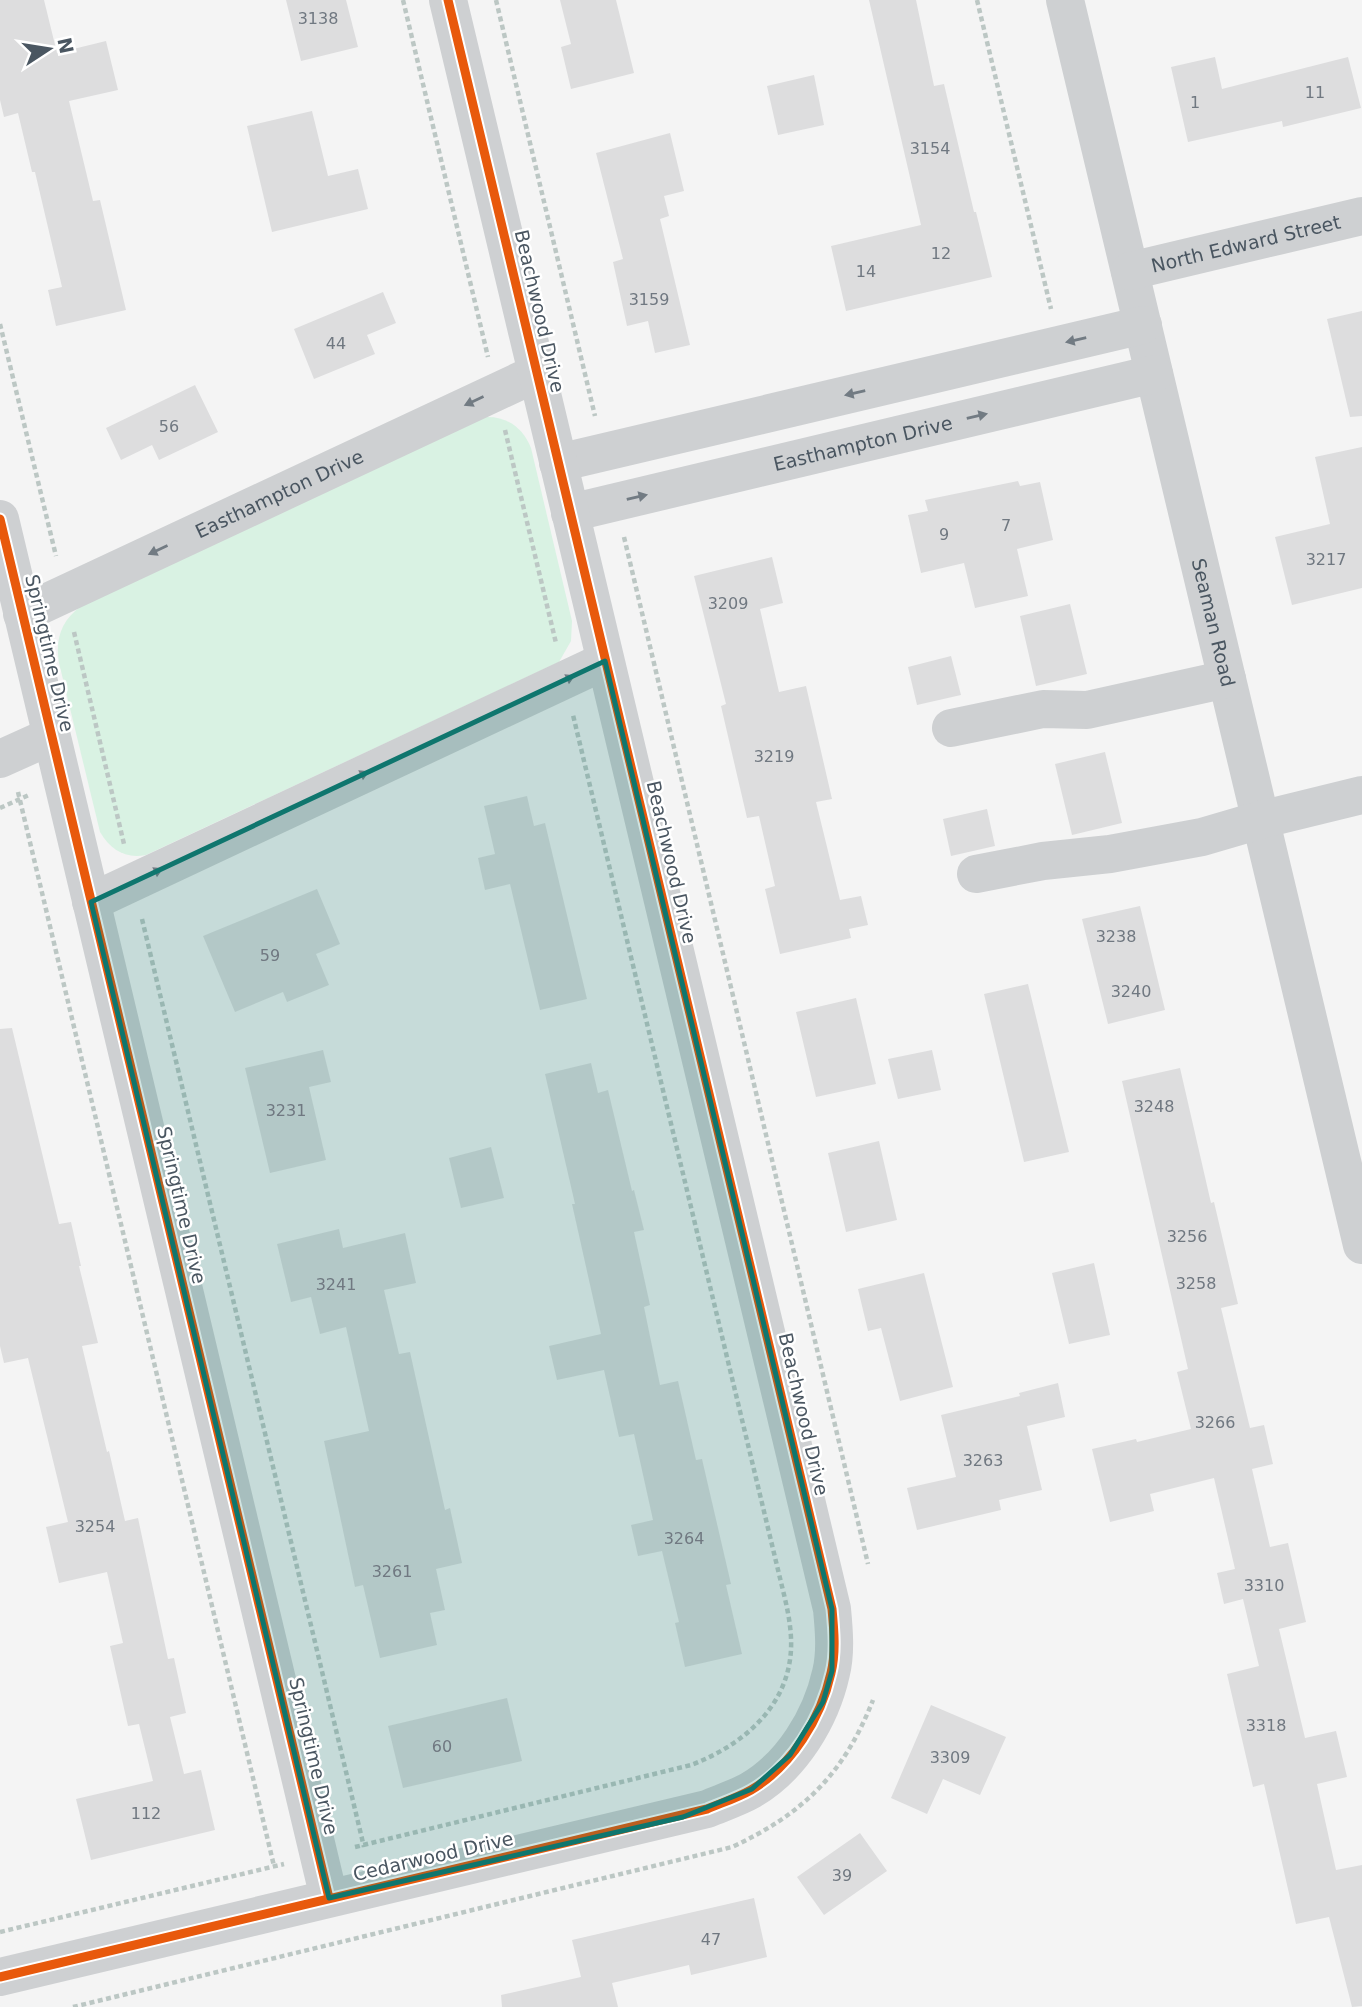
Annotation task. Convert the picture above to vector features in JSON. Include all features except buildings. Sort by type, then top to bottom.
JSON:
[{"type":"street","name":"Beachwood Drive","points":[[448,0],[832,1609],[835,1640],[832,1671],[823,1702],[808,1731]]},
{"type":"street","name":"Seaman Road","points":[[1065,0],[1362,1245]]},
{"type":"street","name":"North Edward Street","points":[[1130,271],[1362,216]]},
{"type":"street","points":[[558,463],[1143,325]]},
{"type":"street","name":"Easthampton Drive","points":[[22,614],[537,373]]},
{"type":"street","name":"Easthampton Drive","points":[[570,513],[1154,374]]},
{"type":"street","name":"Springtime Drive","points":[[0,519],[329,1898]]},
{"type":"street","points":[[91,902],[606,662]]},
{"type":"street","points":[[951,728],[1043,709],[1087,710],[1227,679]]},
{"type":"street","points":[[8,771],[51,736]]},
{"type":"street","points":[[976,874],[1202,837],[1362,795]]},
{"type":"street","name":"Cedarwood Drive","points":[[0,1977],[683,1817],[752,1789],[774,1772],[808,1731]]},
{"type":"path","points":[[403,0],[490,365]]},
{"type":"path","points":[[496,0],[598,427]]},
{"type":"path","points":[[977,0],[1051,308]]},
{"type":"path","points":[[0,324],[57,559]]},
{"type":"path","points":[[502,419],[556,644]]},
{"type":"path","points":[[622,527],[868,1564]]},
{"type":"path","points":[[71,622],[126,852]]},
{"type":"path","points":[[353,1848],[707,1759],[742,1739],[757,1725],[776,1696],[789,1663],[791,1640],[784,1595],[573,714]]},
{"type":"path","points":[[8,771],[19,799],[274,1867]]},
{"type":"path","points":[[0,808],[33,793]]},
{"type":"path","points":[[142,915],[365,1853]]},
{"type":"path","points":[[0,1932],[292,1862]]},
{"type":"highlighted area","points":[[605,661],[832,1609],[832,1671],[823,1702],[790,1755],[752,1789],[683,1817],[329,1898],[91,902]]},
{"type":"green space","points":[[485,417],[507,421],[519,429],[531,448],[572,621],[571,641],[559,662],[146,855],[125,854],[109,844],[100,832],[59,663],[61,631],[74,612],[81,606]]},
{"type":"cycle path","points":[[0,1977],[707,1809],[751,1790],[766,1780],[792,1754],[820,1707],[833,1665],[832,1609],[448,0]]},
{"type":"cycle path","points":[[0,519],[329,1898]]}]
